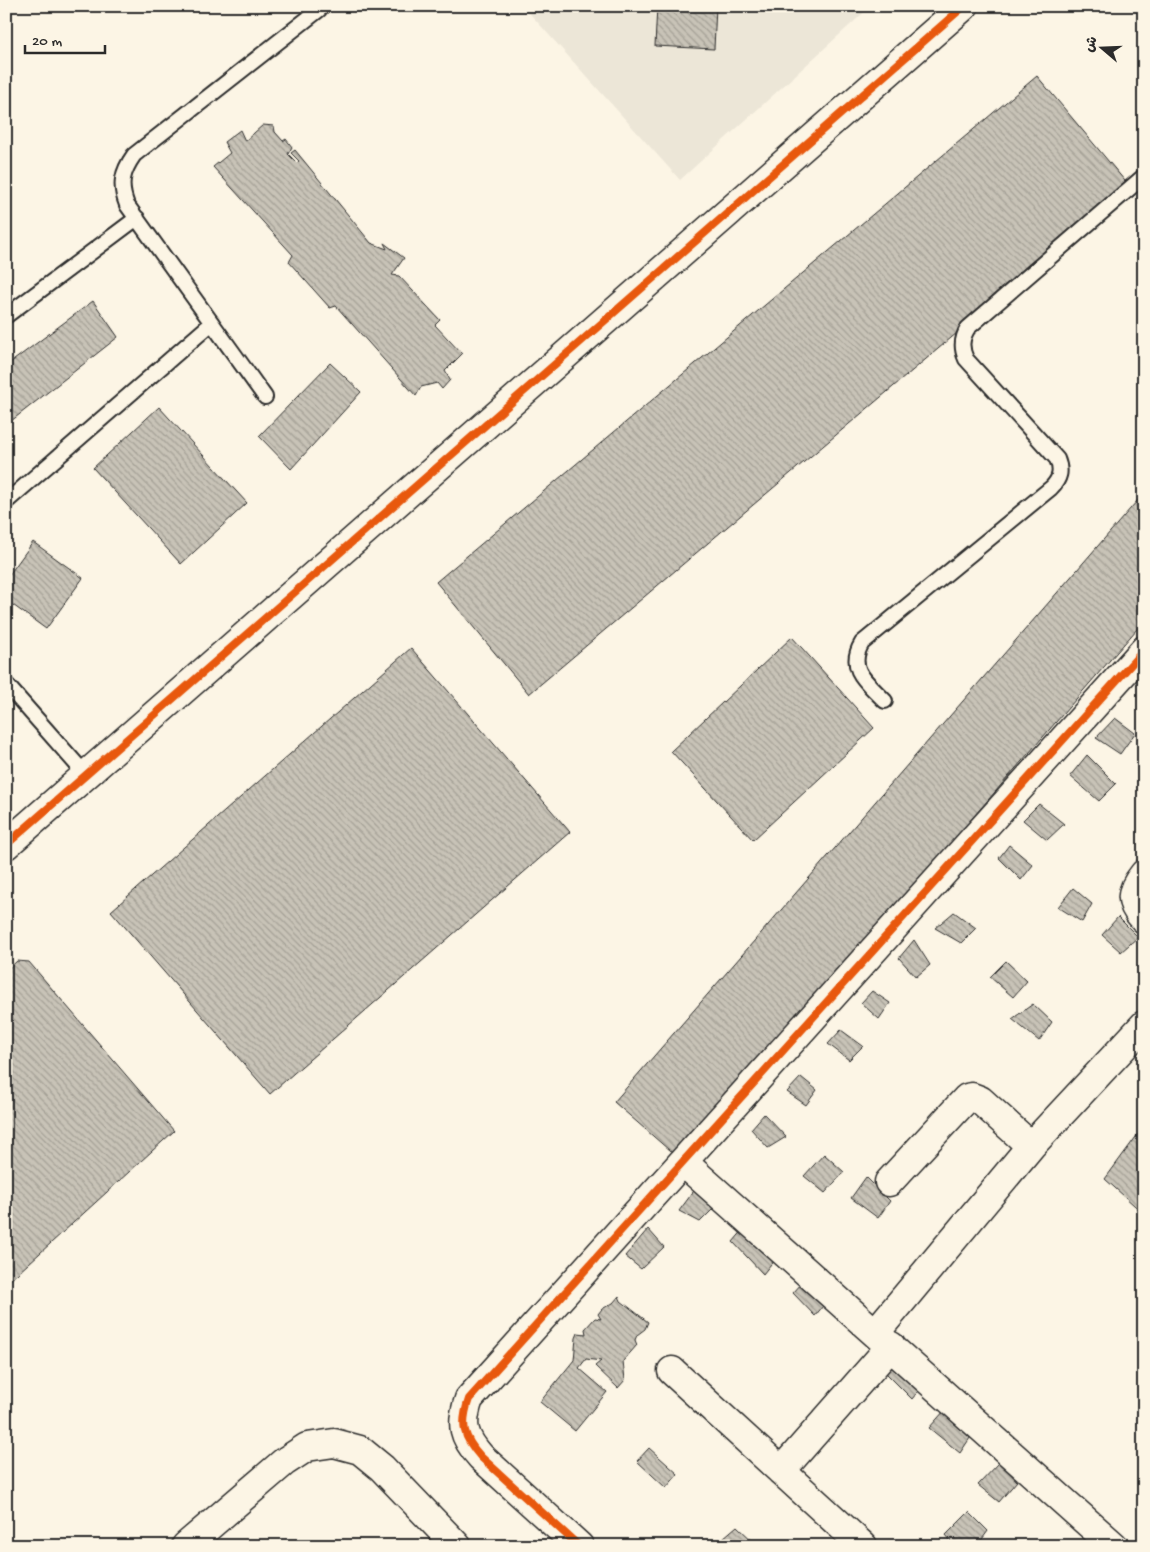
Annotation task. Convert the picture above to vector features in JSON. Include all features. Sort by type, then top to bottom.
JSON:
[{"type":"street","points":[[6,845],[964,6]]},
{"type":"street","points":[[579,1546],[481,1457],[471,1445],[464,1430],[464,1414],[469,1399],[1144,650]]},
{"type":"street","points":[[1144,874],[1134,886],[1132,898],[1136,910],[1144,918]]},
{"type":"street","points":[[781,1471],[1031,1146],[1144,1025]]},
{"type":"street","points":[[889,1182],[968,1098],[972,1097],[980,1100],[1031,1146]]},
{"type":"street","points":[[684,1162],[1114,1546]]},
{"type":"street","points":[[672,1372],[863,1546]]},
{"type":"street","points":[[186,1546],[284,1462],[306,1447],[334,1443],[360,1450],[382,1468],[457,1546]]},
{"type":"lane","points":[[265,397],[127,205],[122,185],[125,170],[134,155],[320,8]]},
{"type":"lane","points":[[885,701],[862,677],[857,668],[857,650],[862,643],[1051,488],[1057,482],[1060,474],[1060,466],[1057,459],[966,359],[962,344],[964,336],[968,328],[1144,176]]},
{"type":"lane","points":[[6,316],[137,218]]},
{"type":"lane","points":[[6,502],[212,323]]},
{"type":"lane","points":[[6,684],[86,775]]},
{"type":"shaded area","points":[[523,6],[871,6],[680,180]]},
{"type":"building","points":[[657,6],[716,6],[714,49],[655,46]]},
{"type":"building","points":[[1037,76],[1130,187],[529,694],[436,582]]},
{"type":"building","points":[[263,125],[274,126],[275,132],[283,141],[286,139],[292,147],[288,154],[297,163],[299,161],[291,153],[295,150],[371,243],[387,249],[384,243],[404,258],[392,275],[399,276],[440,320],[435,325],[462,354],[445,371],[450,380],[442,389],[437,383],[421,387],[416,396],[336,306],[330,308],[289,262],[293,255],[213,167],[230,153],[224,142],[240,130],[245,141]]},
{"type":"building","points":[[93,301],[118,337],[6,425],[6,366]]},
{"type":"building","points":[[330,363],[361,392],[291,469],[259,436]]},
{"type":"building","points":[[159,407],[247,503],[181,564],[93,468]]},
{"type":"building","points":[[1144,493],[1144,621],[677,1157],[614,1102]]},
{"type":"building","points":[[33,542],[83,578],[46,629],[6,600],[6,579]]},
{"type":"building","points":[[792,637],[874,728],[753,840],[671,751]]},
{"type":"building","points":[[411,648],[570,832],[270,1094],[111,911]]},
{"type":"building","points":[[1115,718],[1135,733],[1120,754],[1096,738]]},
{"type":"building","points":[[1087,755],[1116,784],[1099,801],[1070,776]]},
{"type":"building","points":[[1039,804],[1064,824],[1047,840],[1023,820]]},
{"type":"building","points":[[1009,845],[1033,865],[1021,880],[999,858]]},
{"type":"building","points":[[1073,888],[1092,904],[1082,922],[1058,907]]},
{"type":"building","points":[[954,912],[976,928],[961,943],[935,928]]},
{"type":"building","points":[[1118,917],[1138,937],[1121,952],[1102,935]]},
{"type":"building","points":[[914,940],[930,965],[916,977],[899,958]]},
{"type":"building","points":[[17,961],[29,962],[174,1131],[6,1284],[6,971]]},
{"type":"building","points":[[1006,961],[1027,981],[1013,997],[990,977]]},
{"type":"building","points":[[872,991],[890,1003],[879,1019],[861,1003]]},
{"type":"building","points":[[1033,1004],[1052,1022],[1039,1041],[1012,1019]]},
{"type":"building","points":[[841,1030],[863,1046],[849,1060],[828,1044]]},
{"type":"building","points":[[801,1077],[817,1090],[806,1105],[787,1092]]},
{"type":"building","points":[[764,1114],[786,1137],[768,1148],[751,1129]]},
{"type":"building","points":[[1144,1126],[1144,1214],[1105,1179]]},
{"type":"building","points":[[824,1154],[844,1172],[825,1193],[804,1176]]},
{"type":"building","points":[[866,1177],[890,1201],[878,1218],[851,1198]]},
{"type":"building","points":[[696,1188],[715,1207],[700,1222],[679,1211]]},
{"type":"building","points":[[648,1229],[664,1247],[641,1269],[625,1256]]},
{"type":"building","points":[[744,1229],[775,1259],[763,1274],[733,1242]]},
{"type":"building","points":[[802,1283],[827,1301],[815,1316],[793,1293]]},
{"type":"building","points":[[619,1296],[621,1301],[648,1322],[645,1329],[637,1335],[635,1340],[637,1345],[623,1361],[625,1380],[618,1388],[595,1366],[601,1361],[586,1359],[579,1368],[607,1392],[575,1431],[540,1402],[574,1360],[578,1333],[586,1334],[585,1329],[595,1318],[601,1319],[598,1314],[602,1309],[613,1303]]},
{"type":"building","points":[[892,1361],[921,1388],[912,1399],[884,1371]]},
{"type":"building","points":[[945,1410],[970,1438],[960,1453],[929,1428]]},
{"type":"building","points":[[649,1448],[678,1474],[666,1488],[637,1461]]},
{"type":"building","points":[[1000,1462],[1017,1481],[999,1502],[978,1485]]},
{"type":"building","points":[[969,1512],[988,1531],[977,1546],[955,1546],[946,1535]]},
{"type":"building","points":[[737,1526],[758,1546],[729,1546],[723,1538]]},
{"type":"cycle path","points":[[6,845],[964,6]]},
{"type":"cycle path","points":[[579,1546],[475,1450],[467,1437],[464,1424],[469,1399],[1144,650]]}]
